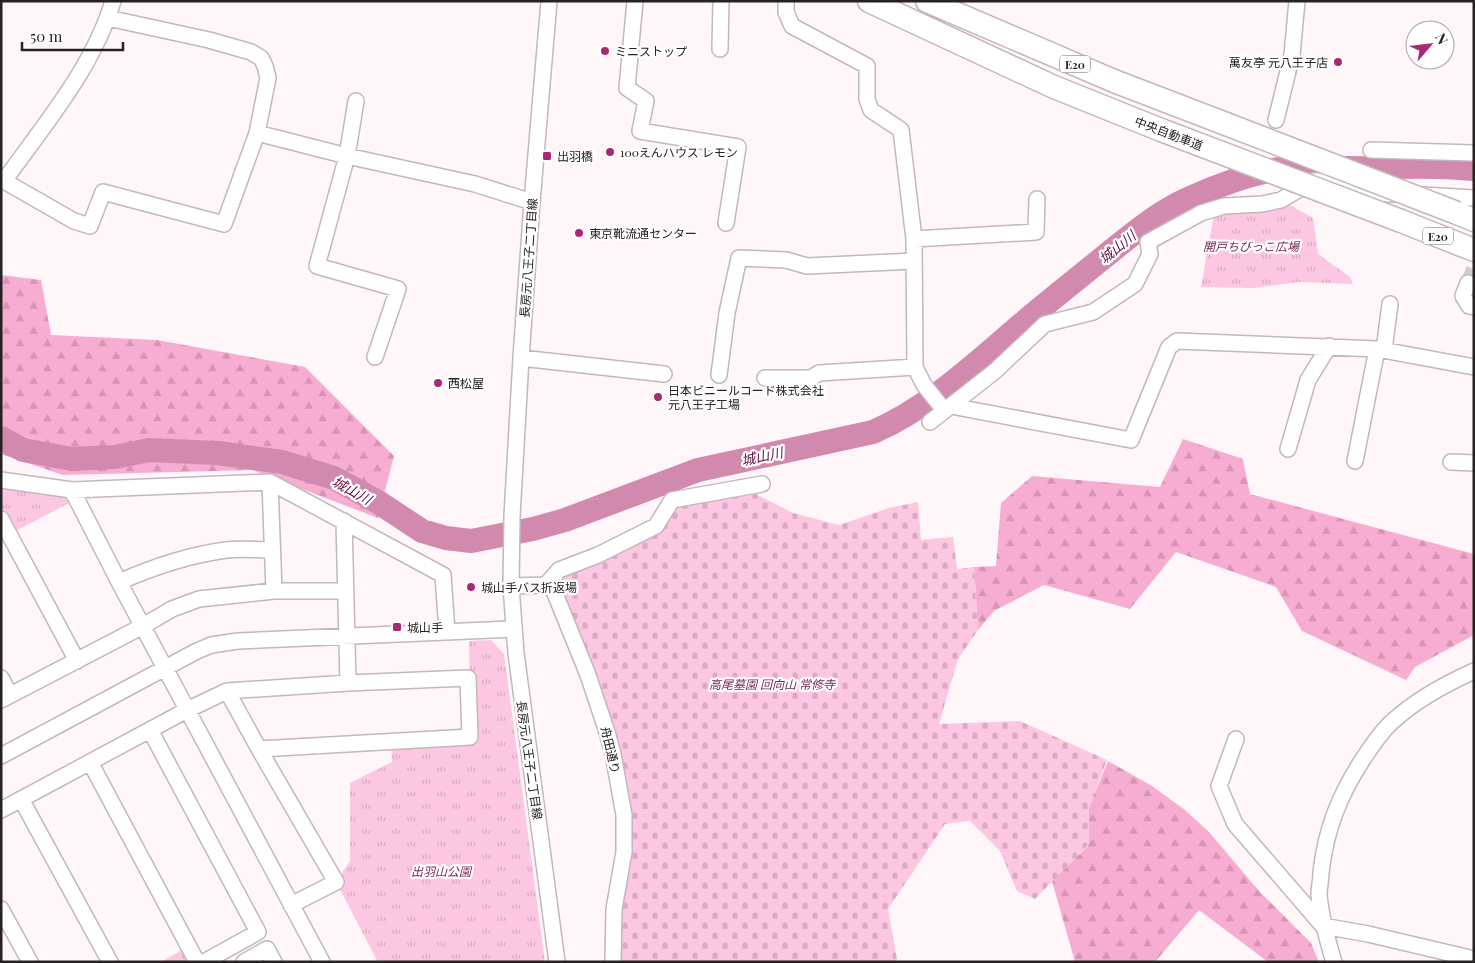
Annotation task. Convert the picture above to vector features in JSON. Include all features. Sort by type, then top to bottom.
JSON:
[{"type":"highway","name":"E20","points":[[927,1],[1114,81],[1465,216]]},
{"type":"highway","name":"中央自動車道","points":[[879,6],[1054,87],[1474,250]]},
{"type":"street","points":[[108,18],[209,40],[251,52],[261,58],[268,78],[257,133],[224,224],[102,192],[90,226],[74,221],[3,180],[78,76],[108,18],[113,1]]},
{"type":"street","name":"長房元八王子二丁目線","points":[[549,1],[521,358],[512,516],[511,586],[513,629],[557,962]]},
{"type":"street","points":[[635,1],[627,88],[646,101],[640,131],[738,147],[726,223]]},
{"type":"street","points":[[720,49],[721,1]]},
{"type":"street","points":[[786,1],[786,12],[792,26],[867,66],[866,98],[871,110],[901,130],[914,239],[915,367],[924,385],[945,408],[1131,440],[1168,347],[1177,342],[1381,349],[1474,367]]},
{"type":"street","points":[[1276,120],[1292,55],[1297,1]]},
{"type":"street","points":[[356,101],[347,156],[317,266],[398,289],[375,357]]},
{"type":"street","points":[[257,133],[347,156],[475,184],[532,202]]},
{"type":"street","points":[[1371,150],[1474,153]]},
{"type":"street","points":[[930,422],[945,408],[995,371],[1044,324],[1093,312],[1135,284],[1150,254],[1148,242],[1201,213],[1224,206],[1262,204],[1281,200],[1313,181],[1330,181],[1371,194],[1474,198]]},
{"type":"street","points":[[914,239],[1036,232],[1037,199]]},
{"type":"street","points":[[719,375],[727,313],[739,258],[786,260],[807,266],[914,262]]},
{"type":"street","points":[[1468,283],[1463,296],[1468,306],[1474,307]]},
{"type":"street","points":[[1355,460],[1390,304]]},
{"type":"street","points":[[1288,449],[1308,380],[1329,346]]},
{"type":"street","points":[[521,358],[664,374]]},
{"type":"street","points":[[765,378],[811,378],[819,373],[915,367]]},
{"type":"street","points":[[1451,462],[1474,463]]},
{"type":"street","points":[[1,480],[72,490],[270,482],[444,574],[447,632]]},
{"type":"street","points":[[270,482],[274,591]]},
{"type":"street","points":[[511,586],[546,585],[560,570],[598,555],[656,526],[672,500],[762,484]]},
{"type":"street","points":[[72,490],[119,582],[322,962]]},
{"type":"street","points":[[1,519],[77,661]]},
{"type":"street","points":[[344,521],[348,683]]},
{"type":"street","points":[[119,582],[192,556],[227,550],[272,550]]},
{"type":"street","name":"舟田通り","points":[[546,585],[554,591],[576,644],[605,724],[613,754],[624,815],[624,852],[614,909],[613,962]]},
{"type":"street","points":[[1,678],[6,697],[172,609],[200,599],[274,591],[346,591]]},
{"type":"street","points":[[1,756],[211,645],[225,642],[513,629]]},
{"type":"street","points":[[1334,962],[1323,926],[1319,893],[1324,849],[1334,812],[1348,782],[1373,744],[1392,722],[1411,706],[1445,684],[1474,671]]},
{"type":"street","points":[[1,810],[227,691],[468,678],[470,737],[259,749]]},
{"type":"street","points":[[227,691],[336,882],[292,905]]},
{"type":"street","points":[[150,730],[258,932],[204,962]]},
{"type":"street","points":[[1236,740],[1219,786],[1235,824],[1323,926],[1368,934],[1474,959]]},
{"type":"street","points":[[90,762],[197,962]]},
{"type":"street","points":[[21,799],[110,962]]},
{"type":"street","points":[[1,909],[30,962]]},
{"type":"street","points":[[244,962],[268,949],[274,962]]},
{"type":"green space","name":"開戸ちびっこ広場","points":[[1281,200],[1313,218],[1318,254],[1350,277],[1353,284],[1299,282],[1254,288],[1201,287],[1215,209]]},
{"type":"green space","points":[[1,275],[41,280],[51,335],[157,340],[305,367],[394,456],[378,518],[252,470],[63,475],[1,454]]},
{"type":"green space","points":[[1183,439],[1243,459],[1250,494],[1474,554],[1474,635],[1415,667],[1406,680],[1302,631],[1276,587],[1176,552],[1130,609],[1044,585],[994,611],[978,630],[974,567],[996,566],[1001,503],[1032,476],[1160,487]]},
{"type":"green space","points":[[1,480],[61,488],[69,503],[10,534],[1,519]]},
{"type":"green space","name":"高尾墓園 回向山 常修寺","points":[[740,486],[793,513],[839,525],[889,508],[918,502],[921,540],[953,537],[957,569],[974,567],[978,630],[958,659],[939,724],[1020,721],[1107,760],[1089,807],[1089,844],[1035,899],[1017,891],[1000,851],[970,821],[945,824],[888,909],[897,959],[895,962],[613,962],[624,852],[613,754],[552,579],[607,556],[676,502]]},
{"type":"green space","name":"出羽山公園","points":[[491,640],[504,654],[545,962],[378,962],[336,882],[350,861],[350,783],[392,762],[391,741],[470,737],[469,641]]},
{"type":"green space","points":[[1108,761],[1152,786],[1185,810],[1209,832],[1259,891],[1311,943],[1319,962],[1268,962],[1199,910],[1155,962],[1075,962],[1052,881],[1088,846],[1089,807]]},
{"type":"green space","points":[[189,946],[197,962],[161,962]]},
{"type":"waterway","name":"城山川","points":[[1,438],[23,450],[72,459],[115,457],[149,450],[218,453],[282,462],[334,478],[378,502],[422,531],[446,538],[471,541],[533,529],[565,520],[698,470],[873,432],[894,422],[933,398],[1144,225],[1165,211],[1198,194],[1221,185],[1258,173],[1293,168],[1449,167],[1474,169]]},
{"type":"tunnel","points":[[1468,283],[1474,268]]},
{"type":"place","name":"ミニストップ","points":[[605,51]]},
{"type":"place","name":"萬友亭 元八王子店","points":[[1338,62]]},
{"type":"place","name":"100えんハウス レモン","points":[[610,152]]},
{"type":"place","name":"出羽橋","points":[[547,156]]},
{"type":"place","name":"東京靴流通センター","points":[[579,233]]},
{"type":"place","name":"西松屋","points":[[438,383]]},
{"type":"place","name":"日本ビニールコード株式会社 元八王子工場","points":[[658,397]]},
{"type":"place","name":"城山手バス折返場","points":[[471,587]]},
{"type":"place","name":"城山手","points":[[397,627]]}]
